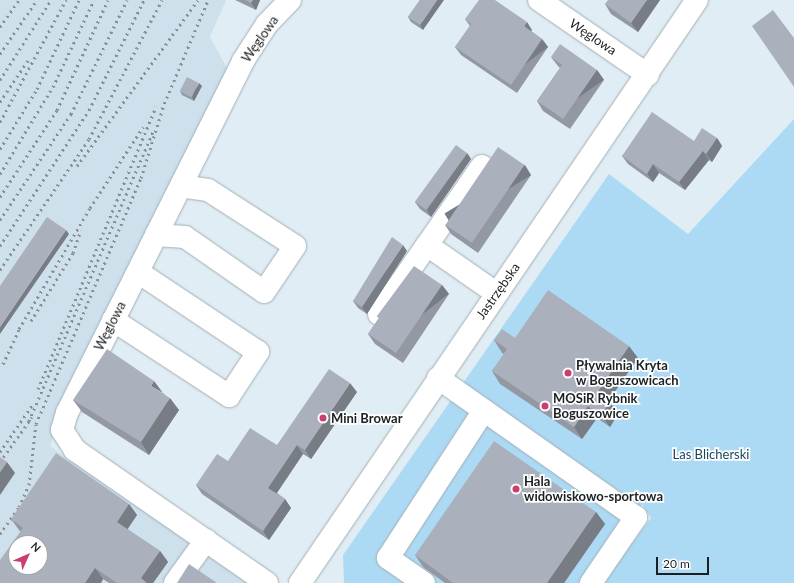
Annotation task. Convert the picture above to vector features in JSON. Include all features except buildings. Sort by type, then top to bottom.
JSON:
[{"type":"street","name":"Węglowa","points":[[267,583],[75,450],[63,437],[67,413],[252,45],[290,0]]},
{"type":"street","name":"Węglowa","points":[[539,0],[648,75]]},
{"type":"street","name":"Jastrzębska","points":[[300,583],[496,293],[648,75],[697,0]]},
{"type":"street","points":[[379,314],[482,166]]},
{"type":"street","points":[[156,235],[185,237],[264,292],[295,246],[208,190],[181,186]]},
{"type":"street","points":[[427,245],[496,293]]},
{"type":"street","points":[[113,320],[228,396],[258,352],[138,272]]},
{"type":"street","points":[[438,378],[636,518],[591,583]]},
{"type":"street","points":[[424,583],[388,558],[484,410]]},
{"type":"street","points":[[175,583],[206,540]]},
{"type":"shaded area","points":[[0,0],[226,0],[210,37],[227,68],[72,386],[50,446],[249,583],[0,583]]},
{"type":"green space","name":"Las Blicherski","points":[[794,119],[794,583],[602,583],[651,518],[642,504],[583,583],[344,583],[343,555],[609,174],[688,234]]},
{"type":"railway","points":[[0,27],[19,0]]},
{"type":"railway","points":[[0,54],[37,0]]},
{"type":"railway","points":[[0,80],[51,0]]},
{"type":"railway","points":[[0,122],[66,0]]},
{"type":"railway","points":[[0,149],[37,89],[79,0]]},
{"type":"railway","points":[[0,174],[53,87],[94,0]]},
{"type":"railway","points":[[0,197],[57,110],[108,0]]},
{"type":"railway","points":[[0,220],[71,114],[127,0]]},
{"type":"railway","points":[[0,246],[89,110],[144,0]]},
{"type":"railway","points":[[0,270],[89,139],[162,0]]},
{"type":"railway","points":[[77,166],[198,0]]},
{"type":"railway","points":[[162,109],[208,0]]},
{"type":"railway","points":[[0,102],[29,59]]},
{"type":"railway","points":[[0,534],[19,507],[29,485],[36,424],[141,178],[164,104]]},
{"type":"railway","points":[[38,389],[156,107]]},
{"type":"railway","points":[[3,364],[19,329],[90,208],[143,127]]},
{"type":"railway","points":[[29,421],[153,131]]},
{"type":"railway","points":[[31,321],[73,253],[81,230]]},
{"type":"railway","points":[[0,452],[33,404]]},
{"type":"railway","points":[[0,462],[32,417]]},
{"type":"place","name":"Pływalnia Kryta w Boguszowicach","points":[[568,373]]},
{"type":"place","name":"MOSiR Rybnik Boguszowice","points":[[545,406]]},
{"type":"place","name":"Mini Browar","points":[[323,418]]},
{"type":"place","name":"Hala widowiskowo-sportowa","points":[[516,489]]}]
